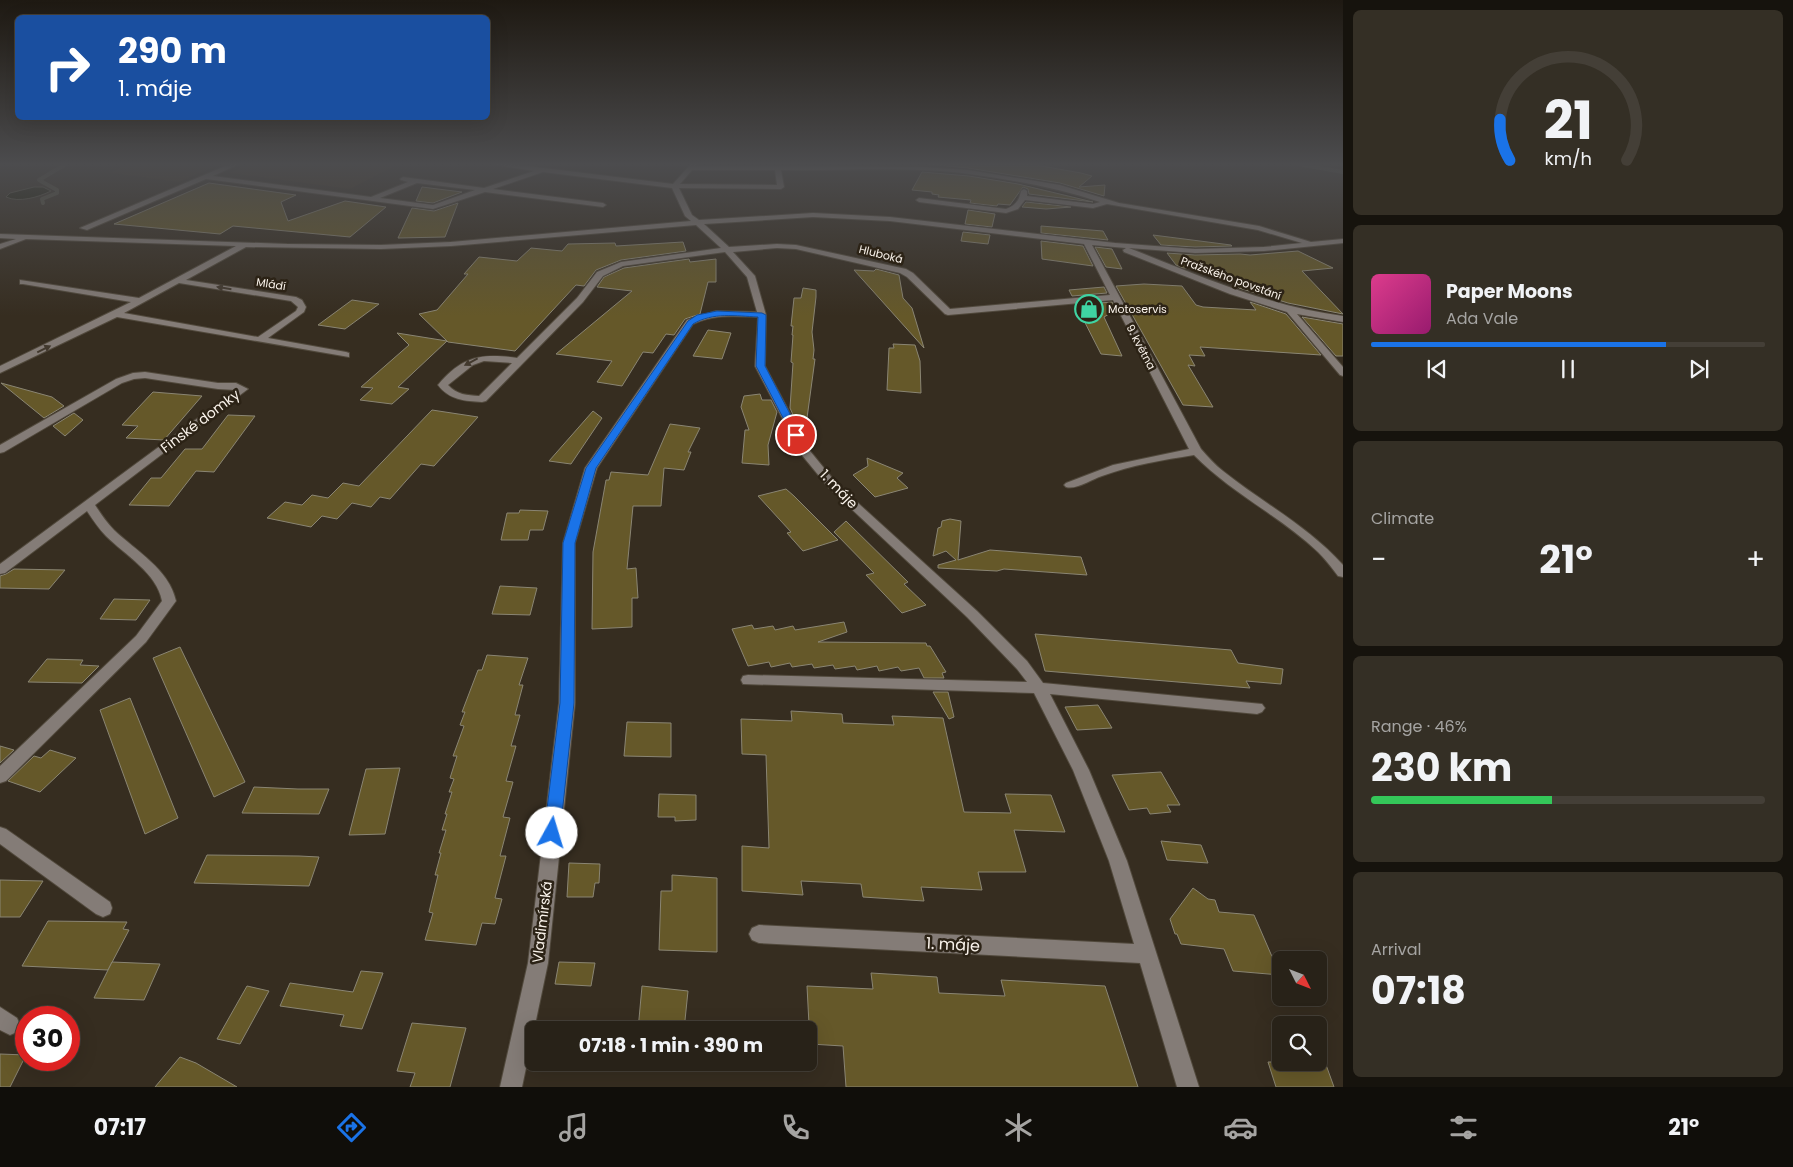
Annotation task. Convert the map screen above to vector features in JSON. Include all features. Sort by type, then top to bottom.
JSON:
[{"type":"street","points":[[84,228],[116,215]]},
{"type":"street","name":"1. máje","points":[[688,215],[712,235],[724,250],[751,276],[762,315],[760,366],[806,452],[833,486],[972,614],[1022,665],[1039,688],[1081,770],[1118,861],[1188,1087]]},
{"type":"street","points":[[1178,215],[1259,228],[1313,244]]},
{"type":"street","points":[[0,236],[244,245],[412,246],[786,216],[861,216],[1115,245],[1222,252],[1343,241]]},
{"type":"street","points":[[0,247],[29,237]]},
{"type":"street","name":"9. května","points":[[1087,242],[1196,451],[1218,473],[1286,520],[1323,550],[1343,574]]},
{"type":"street","points":[[0,370],[116,314],[244,245]]},
{"type":"street","name":"Pražského povstání","points":[[1115,245],[1229,291],[1291,312],[1343,319]]},
{"type":"street","name":"Hluboká","points":[[518,361],[488,357],[476,359],[467,363],[443,385],[446,392],[456,396],[482,399],[580,300],[600,274],[621,264],[724,250],[777,246],[796,248],[894,268],[910,275],[948,312],[1115,297]]},
{"type":"street","name":"Mládí","points":[[180,280],[293,299],[300,302],[302,307],[300,312],[261,339]]},
{"type":"street","points":[[23,282],[139,301]]},
{"type":"street","points":[[1291,312],[1343,372]]},
{"type":"street","name":"Vladimírská","points":[[511,1087],[538,963],[567,703],[569,543],[591,468],[690,322],[700,316],[717,313],[762,315]]},
{"type":"street","points":[[116,314],[346,355]]},
{"type":"street","name":"Finské domky","points":[[0,450],[119,381],[133,376],[164,377],[218,386],[236,386],[243,389],[0,570]]},
{"type":"street","points":[[1070,485],[1097,472],[1129,462],[1196,451]]},
{"type":"street","points":[[0,776],[141,639],[169,601],[167,589],[132,552],[108,531],[88,504]]},
{"type":"street","points":[[748,680],[1039,688],[1257,708]]},
{"type":"street","points":[[0,834],[103,908]]},
{"type":"street","name":"1. máje","points":[[759,934],[1148,954]]},
{"type":"building","points":[[135,215],[286,215],[288,221],[306,215],[377,215],[350,237],[233,226],[220,234],[114,224]]},
{"type":"building","points":[[409,215],[454,215],[445,237],[398,238]]},
{"type":"building","points":[[967,215],[995,215],[992,227],[965,224]]},
{"type":"building","points":[[1041,226],[1103,231],[1108,240],[1041,233]]},
{"type":"building","points":[[963,232],[990,235],[988,244],[961,241]]},
{"type":"building","points":[[1153,235],[1232,246],[1195,247],[1161,245]]},
{"type":"building","points":[[1041,241],[1083,246],[1093,266],[1042,259]]},
{"type":"building","points":[[683,242],[686,251],[621,260],[596,270],[584,286],[576,285],[515,351],[448,342],[419,314],[437,310],[468,274],[464,274],[479,257],[517,261],[531,248],[562,251],[568,244],[615,243],[616,246]]},
{"type":"building","points":[[1095,247],[1112,249],[1122,269],[1106,267]]},
{"type":"building","points":[[1298,251],[1333,268],[1302,271],[1343,314],[1288,303],[1239,288],[1224,269],[1183,268],[1176,265],[1167,253],[1250,255]]},
{"type":"building","points":[[689,259],[690,262],[716,259],[716,282],[708,282],[700,314],[685,319],[674,335],[666,334],[653,353],[643,352],[622,386],[597,382],[612,361],[556,354],[632,291],[597,287],[604,277],[624,268]]},
{"type":"building","points":[[876,269],[899,275],[903,298],[912,308],[924,348],[854,270],[874,271]]},
{"type":"building","points":[[1144,284],[1182,286],[1196,305],[1203,307],[1256,310],[1250,302],[1286,314],[1321,355],[1200,347],[1205,356],[1189,355],[1195,366],[1188,365],[1213,407],[1183,405],[1116,286]]},
{"type":"building","points":[[1104,287],[1107,293],[1072,296],[1069,290]]},
{"type":"building","points":[[803,288],[816,290],[812,332],[813,359],[815,359],[807,418],[794,417],[790,408],[793,363],[791,362],[793,326],[791,326],[794,298],[801,298]]},
{"type":"building","points":[[352,300],[379,304],[345,329],[318,325]]},
{"type":"building","points":[[1112,302],[1116,310],[1104,317],[1122,356],[1101,354],[1076,305]]},
{"type":"building","points":[[1302,317],[1343,324],[1343,356],[1336,356]]},
{"type":"building","points":[[708,330],[731,333],[722,359],[693,356]]},
{"type":"building","points":[[397,333],[447,341],[398,387],[409,389],[392,404],[360,400],[373,388],[361,387],[409,345]]},
{"type":"building","points":[[893,344],[915,345],[920,361],[921,393],[887,390],[889,348],[894,348]]},
{"type":"building","points":[[1,383],[52,397],[64,406],[44,418]]},
{"type":"building","points":[[153,392],[202,396],[164,440],[126,438],[138,426],[122,425]]},
{"type":"building","points":[[760,394],[762,400],[771,400],[777,412],[768,445],[769,465],[742,463],[745,430],[749,430],[741,407],[744,396]]},
{"type":"building","points":[[432,410],[478,417],[434,466],[421,464],[390,499],[380,497],[371,507],[352,503],[337,519],[322,516],[311,527],[267,518],[285,502],[302,505],[312,495],[328,498],[343,483],[359,486]]},
{"type":"building","points":[[593,411],[602,418],[571,464],[549,461]]},
{"type":"building","points":[[74,413],[83,420],[65,436],[53,426]]},
{"type":"building","points":[[228,415],[255,416],[214,472],[196,471],[169,506],[129,505],[151,478],[161,478],[185,449],[202,449]]},
{"type":"building","points":[[670,424],[700,428],[688,452],[691,452],[684,470],[664,468],[661,506],[633,506],[627,569],[636,568],[638,598],[632,598],[632,627],[592,629],[593,552],[606,480],[609,480],[611,472],[648,475]]},
{"type":"building","points":[[867,458],[903,473],[897,478],[908,488],[875,497],[853,475],[868,466]]},
{"type":"building","points":[[786,489],[838,540],[803,551],[787,533],[791,532],[758,496]]},
{"type":"building","points":[[520,510],[548,511],[543,530],[530,530],[528,540],[501,540],[507,513],[519,513]]},
{"type":"building","points":[[950,519],[961,521],[958,560],[990,550],[1081,557],[1087,575],[1004,569],[997,571],[938,568],[938,565],[956,560],[946,551],[933,556],[938,528],[941,527],[942,521]]},
{"type":"building","points":[[846,521],[908,582],[904,584],[926,605],[902,613],[866,575],[874,573],[834,532]]},
{"type":"building","points":[[14,569],[65,570],[49,589],[0,588],[0,576]]},
{"type":"building","points":[[500,586],[537,588],[530,615],[492,614]]},
{"type":"building","points":[[114,599],[150,600],[136,620],[100,619]]},
{"type":"building","points":[[844,622],[847,632],[818,642],[926,643],[927,646],[930,646],[946,672],[942,673],[944,678],[924,678],[919,668],[901,671],[898,667],[879,671],[877,666],[857,670],[855,666],[835,669],[833,665],[814,668],[812,664],[792,667],[790,663],[771,667],[769,662],[748,666],[732,629],[752,625],[754,629],[773,626],[775,630],[793,626],[795,630]]},
{"type":"building","points":[[1035,634],[1231,650],[1238,663],[1283,669],[1281,684],[1246,681],[1250,688],[1045,671]]},
{"type":"building","points":[[180,647],[245,782],[214,797],[153,658]]},
{"type":"building","points":[[487,655],[528,658],[519,685],[523,685],[515,715],[520,715],[511,746],[516,746],[506,781],[513,782],[503,817],[510,818],[500,856],[506,856],[495,898],[502,899],[495,924],[482,923],[476,945],[425,940],[433,913],[429,912],[438,875],[435,875],[441,853],[439,853],[446,830],[442,830],[452,792],[449,792],[454,779],[450,778],[457,756],[453,756],[464,726],[460,725],[465,712],[462,712],[478,670],[482,670]]},
{"type":"building","points":[[47,659],[83,660],[80,665],[99,666],[82,683],[28,682]]},
{"type":"building","points":[[933,692],[948,692],[954,717],[949,719]]},
{"type":"building","points":[[130,698],[178,818],[145,834],[100,710]]},
{"type":"building","points":[[1098,705],[1112,728],[1077,730],[1065,707]]},
{"type":"building","points":[[791,711],[842,714],[843,723],[894,725],[892,716],[943,718],[964,812],[1011,813],[1005,794],[1051,795],[1065,832],[1014,830],[1026,872],[978,872],[982,890],[921,887],[924,901],[863,897],[861,884],[801,881],[803,895],[742,891],[742,846],[769,848],[766,755],[742,754],[741,719],[792,721]]},
{"type":"building","points":[[627,722],[671,723],[671,757],[624,756]]},
{"type":"building","points":[[0,746],[14,750],[0,763]]},
{"type":"building","points":[[50,750],[76,758],[40,792],[8,781],[34,756],[41,758]]},
{"type":"building","points":[[400,768],[385,834],[349,835],[366,769]]},
{"type":"building","points":[[1161,772],[1180,805],[1167,805],[1171,812],[1150,814],[1147,808],[1129,810],[1112,775]]},
{"type":"building","points":[[254,787],[329,789],[319,814],[242,813]]},
{"type":"building","points":[[659,794],[696,795],[696,820],[675,821],[675,817],[658,817]]},
{"type":"building","points":[[1161,841],[1201,845],[1208,863],[1167,860]]},
{"type":"building","points":[[207,855],[319,857],[309,886],[194,883]]},
{"type":"building","points":[[569,863],[600,864],[599,883],[595,883],[593,897],[567,897]]},
{"type":"building","points":[[672,875],[717,878],[717,952],[659,950],[661,891],[672,891]]},
{"type":"building","points":[[0,880],[43,881],[20,917],[0,917]]},
{"type":"building","points":[[1193,888],[1208,899],[1215,900],[1219,912],[1254,915],[1272,957],[1272,974],[1233,971],[1224,949],[1181,944],[1170,919]]},
{"type":"building","points":[[48,921],[127,922],[123,929],[129,930],[108,970],[22,966]]},
{"type":"building","points":[[112,962],[160,964],[144,1000],[94,998]]},
{"type":"building","points":[[559,962],[595,963],[591,986],[555,984]]},
{"type":"building","points":[[361,971],[383,973],[362,1029],[340,1026],[344,1015],[280,1006],[290,983],[353,992]]},
{"type":"building","points":[[871,973],[937,977],[939,993],[1005,996],[1001,980],[1105,986],[1138,1087],[846,1087],[843,1046],[817,1044],[817,1021],[809,1021],[807,986],[873,989]]},
{"type":"building","points":[[247,986],[269,991],[240,1044],[217,1039]]},
{"type":"building","points":[[642,986],[688,991],[685,1021],[639,1021]]},
{"type":"building","points":[[412,1023],[466,1028],[450,1087],[410,1087],[415,1073],[397,1071]]},
{"type":"building","points":[[0,1054],[15,1055],[15,1071],[18,1071],[10,1087],[0,1087]]},
{"type":"building","points":[[180,1057],[196,1063],[237,1087],[155,1087]]},
{"type":"building","points":[[1268,1062],[1272,1062],[1272,1071],[1327,1071],[1327,1068],[1334,1087],[1276,1087]]},
{"type":"place","name":"Motoservis","points":[[1089,309]]},
{"type":"route","points":[[552,833],[567,703],[569,543],[591,468],[690,322],[700,316],[717,313],[762,315],[760,366],[796,435]]}]
